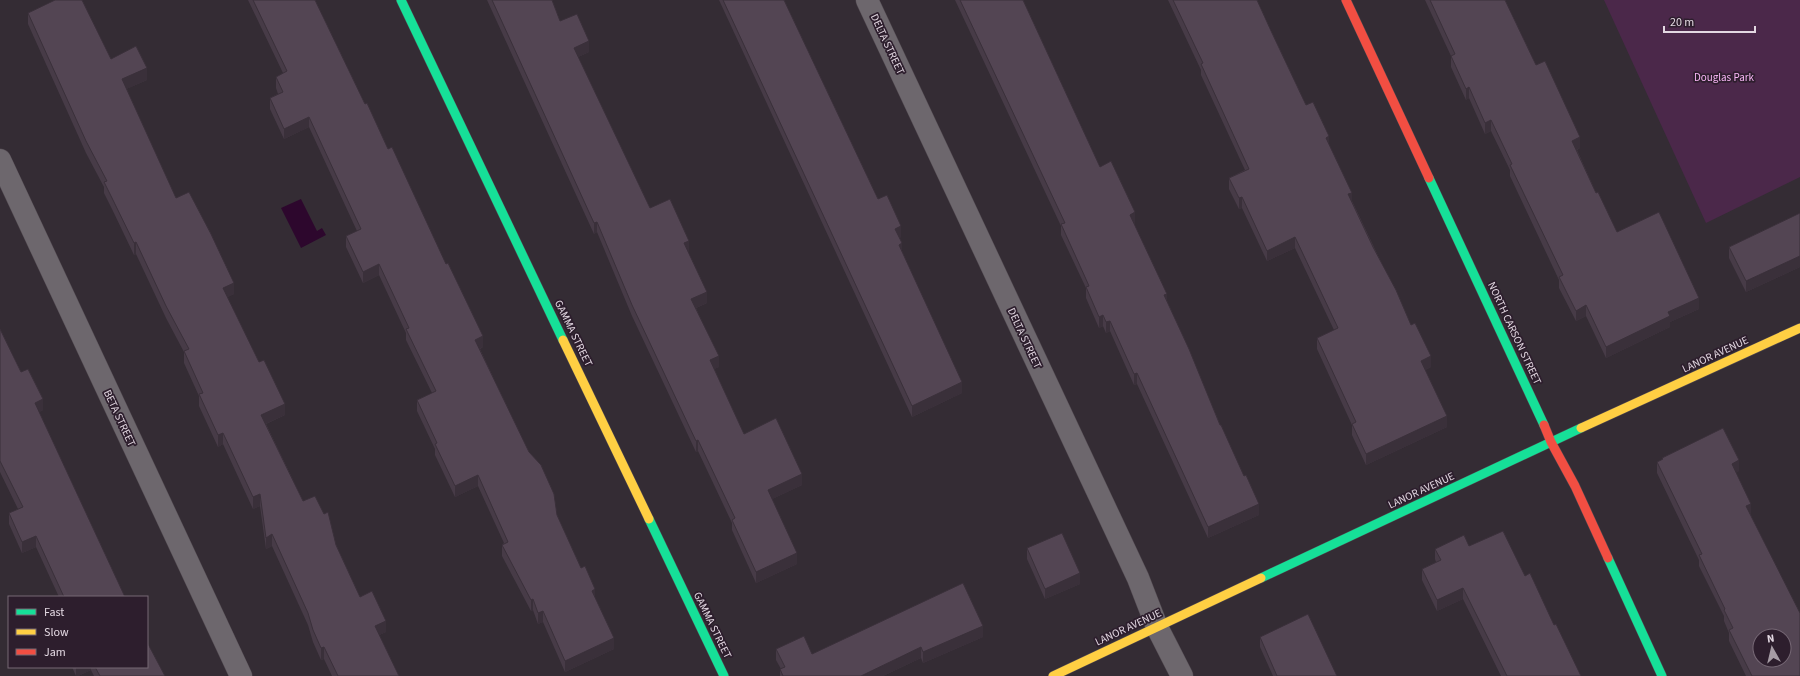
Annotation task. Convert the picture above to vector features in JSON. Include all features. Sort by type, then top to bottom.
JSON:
[{"type":"street","name":"GAMMA STREET","points":[[401,0],[724,676]]},
{"type":"street","name":"DELTA STREET","points":[[867,0],[1138,578],[1157,627],[1182,676]]},
{"type":"street","name":"NORTH CARSON STREET","points":[[1346,0],[1527,386],[1551,442],[1575,486],[1662,676]]},
{"type":"street","name":"BETA STREET","points":[[0,160],[241,676]]},
{"type":"street","name":"LANOR AVENUE","points":[[1053,676],[1551,442],[1800,328]]},
{"type":"green space","name":"Douglas Park","points":[[1604,0],[1800,0],[1800,177],[1706,223]]},
{"type":"shaded area","points":[[301,199],[317,231],[322,228],[326,235],[301,248],[281,208]]},
{"type":"building","points":[[55,0],[82,0],[111,59],[136,46],[147,68],[122,79],[176,198],[189,192],[211,234],[234,283],[223,288],[259,362],[264,360],[285,404],[261,415],[303,501],[315,496],[324,514],[328,512],[336,545],[360,597],[372,591],[386,621],[375,626],[399,676],[338,676],[324,647],[321,648],[313,630],[308,613],[272,534],[266,538],[260,494],[253,497],[223,433],[218,435],[199,394],[203,393],[184,351],[189,349],[166,306],[136,242],[134,243],[104,182],[107,181],[86,141],[28,13]]},
{"type":"building","points":[[253,0],[315,0],[365,104],[367,103],[388,149],[392,147],[446,264],[448,263],[483,336],[475,340],[529,452],[541,465],[554,494],[557,515],[581,568],[585,566],[595,589],[592,591],[614,638],[565,661],[543,611],[538,613],[533,599],[531,600],[502,545],[508,542],[478,475],[455,486],[435,444],[437,443],[417,400],[436,391],[406,329],[409,328],[379,264],[363,272],[346,236],[361,229],[309,117],[284,129],[270,98],[283,92],[276,77],[287,71]]},
{"type":"building","points":[[492,0],[552,0],[560,21],[577,14],[589,41],[574,48],[650,208],[670,199],[689,241],[684,243],[707,292],[691,299],[719,356],[710,360],[744,434],[776,418],[802,474],[768,490],[797,553],[756,572],[732,520],[735,518],[698,440],[696,441],[632,305],[597,222],[594,223]]},
{"type":"building","points":[[723,0],[784,0],[878,199],[887,195],[901,226],[895,229],[902,243],[899,245],[962,382],[912,406]]},
{"type":"building","points":[[960,0],[1023,0],[1100,167],[1111,161],[1135,212],[1130,215],[1167,294],[1164,295],[1189,349],[1220,425],[1259,504],[1208,527],[1137,373],[1134,374],[1110,321],[1106,322],[1103,315],[1099,317],[1086,287],[1089,286],[1061,224],[1065,223]]},
{"type":"building","points":[[1173,0],[1257,0],[1306,105],[1313,102],[1329,136],[1326,138],[1352,193],[1348,194],[1373,247],[1396,290],[1411,325],[1415,323],[1431,356],[1421,361],[1447,416],[1366,454],[1352,424],[1356,422],[1317,338],[1338,328],[1295,237],[1267,251],[1242,197],[1239,198],[1229,178],[1249,169],[1201,64],[1203,63]]},
{"type":"building","points":[[1430,0],[1505,0],[1536,65],[1545,61],[1580,137],[1572,141],[1596,193],[1598,192],[1617,232],[1659,212],[1699,298],[1668,312],[1670,316],[1606,347],[1586,305],[1576,311],[1559,277],[1563,275],[1510,165],[1512,164],[1491,120],[1485,123],[1469,87],[1466,89],[1451,56],[1455,54]]},
{"type":"building","points":[[1800,213],[1800,256],[1746,281],[1729,247]]},
{"type":"building","points":[[0,329],[21,372],[28,369],[43,399],[35,403],[125,596],[64,596],[36,536],[22,542],[9,513],[23,507],[0,461]]},
{"type":"building","points":[[1723,428],[1739,460],[1732,464],[1751,504],[1746,506],[1800,613],[1800,676],[1752,676],[1729,630],[1733,628],[1699,555],[1702,554],[1657,462],[1663,459],[1662,458]]},
{"type":"building","points":[[1503,531],[1525,576],[1530,573],[1554,625],[1556,624],[1581,676],[1507,676],[1463,588],[1437,600],[1422,569],[1441,560],[1435,549],[1464,535],[1469,546]]},
{"type":"building","points":[[1062,533],[1080,573],[1045,589],[1027,548]]},
{"type":"building","points":[[963,583],[983,626],[923,652],[921,647],[861,676],[783,676],[780,669],[785,667],[776,649],[804,636],[812,654]]},
{"type":"building","points":[[1308,614],[1337,676],[1277,676],[1260,637]]},
{"type":"building","points":[[148,644],[165,676],[100,676],[96,668],[148,668]]},
{"type":"traffic: fast","points":[[401,0],[563,340]]},
{"type":"traffic: fast","points":[[1429,178],[1544,425]]},
{"type":"traffic: fast","points":[[1261,578],[1581,428]]},
{"type":"traffic: fast","points":[[649,519],[724,676]]},
{"type":"traffic: fast","points":[[1608,558],[1662,676]]},
{"type":"traffic: slow","points":[[1581,428],[1800,328]]},
{"type":"traffic: slow","points":[[563,340],[649,519]]},
{"type":"traffic: slow","points":[[1053,676],[1261,578]]},
{"type":"traffic: jam","points":[[1346,0],[1429,178]]},
{"type":"traffic: jam","points":[[1544,425],[1551,442],[1575,486],[1608,558]]}]
